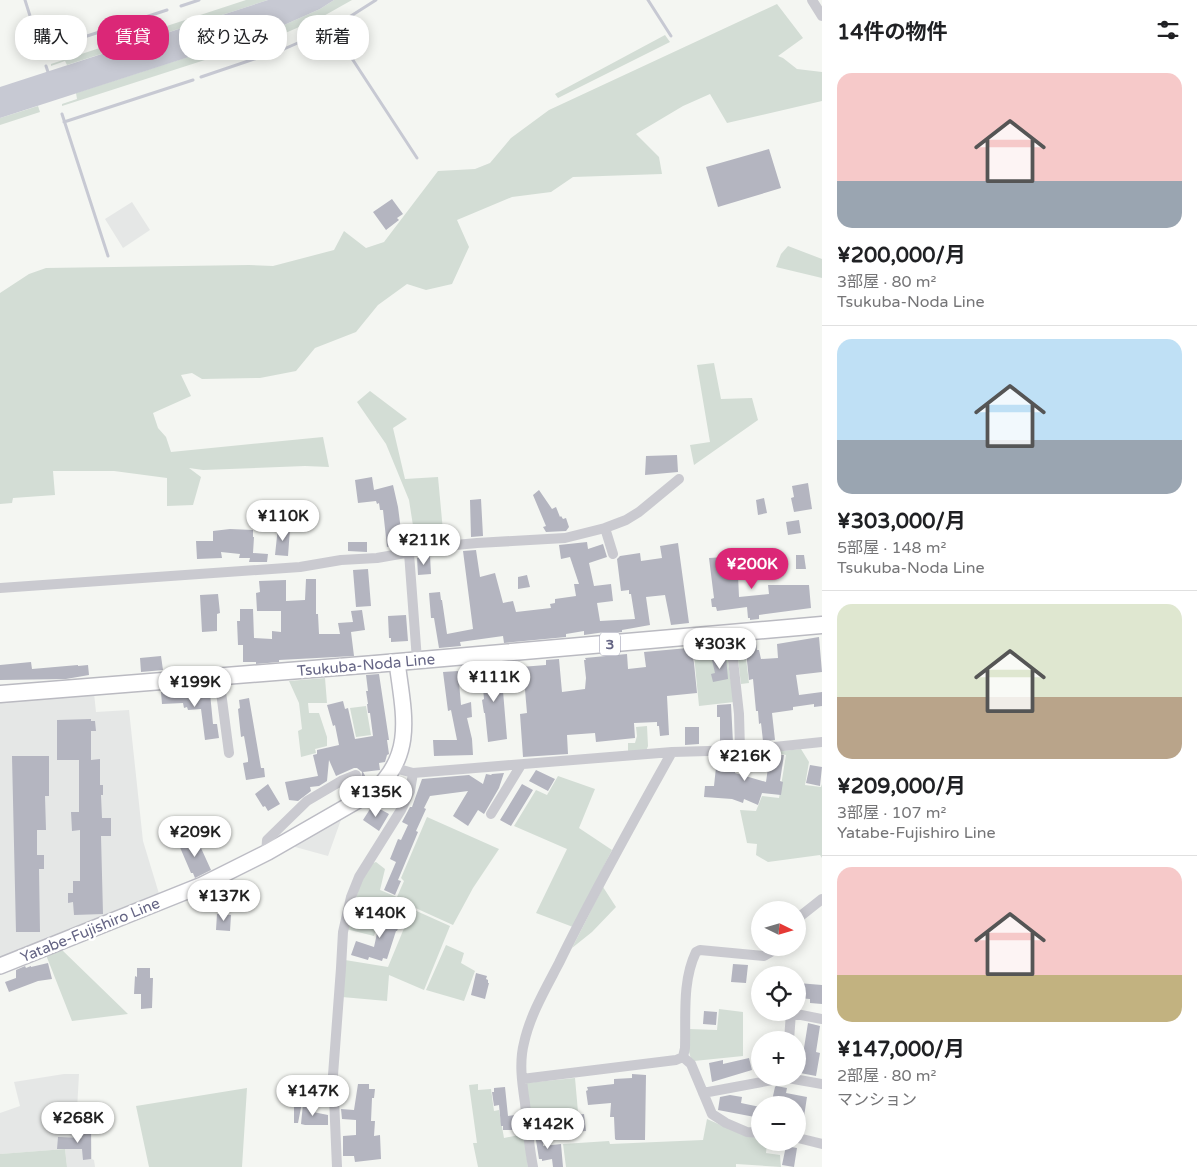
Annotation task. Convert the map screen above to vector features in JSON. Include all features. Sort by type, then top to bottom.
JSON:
[{"type":"main road","name":"Tsukuba-Noda Line","points":[[0,694],[822,625]]},
{"type":"main road","name":"Yatabe-Fujishiro Line","points":[[0,966],[202,885],[266,854],[374,791],[383,784],[395,768],[403,746],[404,734],[397,662]]},
{"type":"street","points":[[812,0],[822,16]]},
{"type":"street","points":[[0,588],[291,567],[409,553],[445,546],[565,538],[606,528],[626,520],[639,512],[679,479]]},
{"type":"street","points":[[606,528],[613,554]]},
{"type":"street","points":[[409,553],[417,660]]},
{"type":"street","points":[[730,633],[739,714],[740,750]]},
{"type":"street","points":[[219,677],[229,753]]},
{"type":"street","points":[[395,768],[412,773],[521,766],[672,752],[740,750],[822,742]]},
{"type":"street","points":[[533,1167],[529,1147],[521,1061],[524,1042],[532,1018],[623,838],[672,752]]},
{"type":"street","points":[[491,814],[521,766]]},
{"type":"street","points":[[337,1167],[333,1074],[342,968],[343,932],[351,897],[359,877],[401,810],[410,791],[412,773]]},
{"type":"street","points":[[266,854],[267,840],[307,801],[341,781],[356,775]]},
{"type":"street","points":[[806,912],[822,899]]},
{"type":"street","points":[[683,1057],[685,1048],[687,978],[696,952],[700,950],[751,955]]},
{"type":"street","points":[[790,1031],[791,1013],[822,1019]]},
{"type":"street","points":[[522,1078],[676,1060],[683,1057]]},
{"type":"street","points":[[683,1057],[691,1064],[712,1114],[726,1123],[751,1132]]},
{"type":"street","points":[[806,1081],[822,1084]]},
{"type":"street","points":[[703,1093],[751,1084]]},
{"type":"street","points":[[806,1140],[822,1144]]},
{"type":"shaded area","points":[[246,0],[268,0],[222,15],[200,15]]},
{"type":"shaded area","points":[[268,0],[334,0],[306,15],[297,15],[297,19],[287,24],[287,15],[222,15]]},
{"type":"shaded area","points":[[334,0],[352,0],[325,15],[306,15]]},
{"type":"shaded area","points":[[777,4],[803,38],[778,56],[797,69],[822,72],[822,101],[727,123],[710,94],[683,106],[636,134],[659,157],[662,174],[573,177],[551,192],[512,197],[457,220],[469,247],[452,284],[426,290],[407,284],[378,305],[356,332],[315,348],[296,371],[260,378],[202,379],[192,373],[181,375],[191,396],[153,413],[158,428],[166,437],[171,452],[323,437],[329,467],[305,466],[203,470],[189,468],[201,477],[193,505],[167,506],[167,478],[114,471],[53,471],[55,495],[13,498],[12,503],[0,504],[0,293],[29,274],[46,268],[273,266],[334,250],[344,231],[366,248],[384,242],[438,171],[475,169],[490,163],[511,138],[549,110]]},
{"type":"shaded area","points":[[297,19],[297,28],[287,32],[287,24]]},
{"type":"shaded area","points":[[179,22],[179,29],[169,32],[169,25]]},
{"type":"shaded area","points":[[179,29],[179,60],[0,118],[0,87],[97,56],[97,60],[169,60],[169,32]]},
{"type":"shaded area","points":[[665,35],[670,42],[558,98],[555,94]]},
{"type":"shaded area","points":[[97,49],[97,55],[87,59],[87,52]]},
{"type":"shaded area","points":[[63,60],[82,60],[67,65],[65,61],[51,66],[51,64]]},
{"type":"shaded area","points":[[179,60],[205,60],[62,106],[62,104],[77,99],[76,93]]},
{"type":"shaded area","points":[[38,106],[40,112],[0,125],[0,118]]},
{"type":"shaded area","points":[[132,202],[150,230],[123,248],[105,219]]},
{"type":"shaded area","points":[[788,246],[822,259],[822,278],[776,267],[781,254]]},
{"type":"shaded area","points":[[714,363],[721,399],[752,398],[758,420],[694,465],[690,445],[710,442],[697,365]]},
{"type":"shaded area","points":[[370,391],[407,419],[393,428],[405,479],[438,477],[443,531],[414,532],[409,500],[386,444],[357,402]]},
{"type":"shaded area","points":[[725,642],[734,702],[699,706],[693,645]]},
{"type":"shaded area","points":[[745,650],[749,683],[741,684],[737,651]]},
{"type":"shaded area","points":[[325,678],[327,703],[308,703],[309,713],[319,713],[327,737],[327,746],[315,749],[316,753],[301,757],[298,731],[302,729],[299,703],[289,681]]},
{"type":"shaded area","points":[[94,693],[96,712],[129,710],[143,841],[160,897],[0,958],[0,700]]},
{"type":"shaded area","points":[[366,706],[371,735],[356,737],[350,708]]},
{"type":"shaded area","points":[[647,726],[648,746],[646,751],[628,753],[628,743],[635,743],[637,736],[636,727]]},
{"type":"shaded area","points":[[801,749],[809,762],[805,785],[821,787],[822,784],[822,858],[820,855],[768,862],[756,855],[757,844],[747,843],[740,810],[756,811],[762,796],[779,798],[786,755],[773,752]]},
{"type":"shaded area","points":[[558,776],[595,789],[579,828],[612,850],[573,927],[536,913],[567,849],[514,826],[536,790],[547,795]]},
{"type":"shaded area","points":[[342,817],[328,856],[288,845]]},
{"type":"shaded area","points":[[427,817],[499,849],[473,888],[453,925],[411,906],[407,916],[382,908],[374,936],[346,929],[361,882],[373,863],[376,862],[385,869],[380,890],[397,897],[404,881],[401,878]]},
{"type":"shaded area","points":[[603,887],[616,907],[592,932],[572,948]]},
{"type":"shaded area","points":[[412,909],[450,926],[424,990],[389,975],[387,1001],[342,997],[345,960],[388,967]]},
{"type":"shaded area","points":[[446,945],[464,953],[461,963],[475,971],[464,1001],[426,990]]},
{"type":"shaded area","points":[[61,949],[128,1014],[72,1021],[46,955]]},
{"type":"shaded area","points":[[719,1009],[743,1012],[743,1056],[694,1061],[691,1059],[689,1052],[689,1029],[717,1030]]},
{"type":"shaded area","points":[[64,1074],[79,1074],[77,1110],[91,1111],[92,1159],[94,1160],[95,1167],[67,1167],[65,1149],[0,1154],[0,1113],[20,1106],[14,1082]]},
{"type":"shaded area","points":[[575,1078],[578,1112],[530,1117],[526,1083]]},
{"type":"shaded area","points":[[478,1084],[478,1090],[491,1089],[494,1111],[499,1110],[504,1138],[524,1134],[528,1167],[478,1167],[473,1143],[477,1143],[469,1085]]},
{"type":"shaded area","points":[[247,1088],[242,1167],[149,1167],[136,1106]]},
{"type":"shaded area","points":[[707,1119],[751,1137],[751,1151],[766,1151],[766,1153],[780,1155],[781,1167],[736,1164],[736,1167],[566,1167],[563,1144],[609,1141],[610,1144],[703,1140]]},
{"type":"shaded area","points":[[65,1149],[67,1167],[0,1167],[0,1154]]},
{"type":"building","points":[[769,149],[781,188],[718,207],[706,167]]},
{"type":"building","points":[[392,199],[403,214],[397,218],[399,220],[386,230],[373,212]]},
{"type":"building","points":[[677,455],[678,472],[645,475],[646,456]]},
{"type":"building","points":[[372,477],[374,490],[393,485],[402,538],[405,538],[405,546],[387,547],[383,510],[380,510],[379,503],[377,504],[376,501],[358,503],[355,480]]},
{"type":"building","points":[[808,483],[812,509],[794,512],[791,498],[794,497],[792,486]]},
{"type":"building","points":[[539,490],[552,509],[556,507],[560,517],[566,518],[569,527],[566,531],[546,532],[543,527],[546,526],[533,495]]},
{"type":"building","points":[[764,498],[767,513],[758,515],[756,500]]},
{"type":"building","points":[[481,499],[483,536],[471,537],[470,500]]},
{"type":"building","points":[[799,520],[801,533],[788,535],[786,522]]},
{"type":"building","points":[[278,527],[290,529],[288,556],[275,555]]},
{"type":"building","points":[[230,529],[253,530],[253,553],[268,554],[267,562],[249,562],[250,558],[239,558],[240,554],[221,552],[222,558],[197,559],[196,541],[213,541],[213,531]]},
{"type":"building","points":[[348,542],[367,542],[367,552],[348,551]]},
{"type":"building","points":[[587,542],[588,549],[603,544],[607,557],[589,563],[594,586],[611,584],[613,601],[597,603],[600,621],[635,619],[629,590],[621,591],[617,559],[620,556],[640,553],[641,561],[662,558],[660,546],[678,543],[689,623],[671,625],[665,595],[646,597],[650,625],[622,630],[622,632],[584,635],[584,631],[566,634],[566,637],[504,643],[503,636],[460,642],[461,646],[439,648],[434,618],[431,618],[429,593],[440,592],[447,634],[473,629],[463,551],[476,550],[480,577],[495,573],[503,603],[513,601],[516,612],[551,608],[550,604],[555,603],[555,599],[576,596],[574,584],[579,584],[570,557],[561,559],[559,545]]},
{"type":"building","points":[[753,552],[755,570],[747,570],[747,575],[738,575],[739,597],[769,594],[768,585],[809,585],[811,608],[759,615],[759,619],[750,620],[747,607],[717,611],[716,607],[712,607],[711,599],[714,598],[709,558],[742,556],[742,553]]},
{"type":"building","points":[[796,555],[804,555],[806,569],[796,569]]},
{"type":"building","points":[[430,556],[431,574],[418,575],[417,558]]},
{"type":"building","points":[[368,569],[371,606],[356,607],[353,570]]},
{"type":"building","points":[[527,575],[530,587],[518,589],[518,577]]},
{"type":"building","points":[[306,579],[316,579],[316,614],[318,614],[319,634],[340,634],[338,623],[353,622],[351,611],[362,610],[365,630],[351,632],[354,656],[279,660],[279,662],[256,664],[256,662],[243,662],[243,645],[238,645],[237,621],[240,621],[240,609],[253,609],[254,638],[272,639],[272,631],[281,632],[281,611],[257,611],[256,593],[260,592],[259,581],[286,580],[286,601],[305,600]]},
{"type":"building","points":[[218,594],[220,613],[217,614],[217,631],[202,632],[200,595]]},
{"type":"building","points":[[406,615],[408,641],[391,642],[391,638],[389,638],[388,616]]},
{"type":"building","points":[[819,637],[822,672],[796,675],[799,695],[822,692],[822,706],[814,707],[814,704],[772,713],[775,740],[763,741],[761,723],[759,724],[758,711],[756,711],[753,679],[749,680],[745,642],[756,641],[761,659],[778,658],[777,644]]},
{"type":"building","points":[[691,648],[697,693],[667,696],[669,735],[660,736],[657,722],[634,723],[635,738],[596,742],[595,733],[567,735],[568,754],[523,757],[520,714],[527,713],[524,678],[522,678],[521,667],[546,665],[546,660],[559,659],[562,692],[585,689],[585,658],[627,654],[628,669],[646,667],[644,652]]},
{"type":"building","points":[[161,656],[163,670],[141,672],[140,658]]},
{"type":"building","points":[[726,657],[728,679],[713,682],[711,674],[715,673],[712,660]]},
{"type":"building","points":[[31,662],[32,669],[88,665],[89,675],[66,679],[0,680],[0,665]]},
{"type":"building","points":[[498,664],[503,691],[507,739],[488,742],[482,700],[484,699],[481,666]]},
{"type":"building","points":[[458,671],[461,705],[471,702],[472,717],[467,718],[472,739],[473,755],[434,756],[433,740],[457,740],[451,710],[448,711],[443,672]]},
{"type":"building","points":[[379,674],[389,740],[387,740],[389,754],[385,762],[379,763],[380,770],[363,772],[369,783],[346,796],[342,788],[361,780],[362,772],[354,768],[336,776],[329,760],[327,781],[319,786],[310,787],[311,791],[298,801],[289,800],[285,782],[318,776],[313,755],[317,754],[317,750],[339,745],[335,725],[333,726],[327,705],[343,701],[345,709],[348,708],[355,739],[373,736],[370,713],[368,713],[366,675]]},
{"type":"building","points":[[192,689],[192,695],[210,693],[213,724],[217,724],[219,738],[205,740],[201,709],[188,710],[187,707],[184,708],[183,703],[162,704],[161,692]]},
{"type":"building","points":[[249,698],[261,768],[264,768],[265,777],[246,780],[243,763],[248,762],[248,759],[244,736],[241,737],[238,709],[240,708],[239,700]]},
{"type":"building","points":[[731,704],[733,743],[720,744],[720,717],[717,717],[717,705]]},
{"type":"building","points":[[91,719],[91,721],[95,721],[96,731],[91,731],[91,760],[100,759],[100,785],[103,785],[103,795],[101,795],[102,818],[111,818],[111,836],[101,836],[103,914],[74,915],[73,902],[68,903],[68,893],[73,893],[73,881],[80,881],[80,830],[72,831],[71,812],[79,812],[79,760],[57,760],[57,720]]},
{"type":"building","points":[[685,727],[699,727],[699,744],[685,745]]},
{"type":"building","points":[[770,754],[784,755],[780,781],[783,782],[781,795],[762,793],[758,805],[744,799],[743,803],[732,799],[704,797],[705,786],[714,786],[717,758],[736,758],[735,773],[766,782]]},
{"type":"building","points":[[12,756],[49,756],[49,796],[45,796],[46,830],[37,830],[37,855],[44,855],[44,869],[39,869],[40,932],[16,932]]},
{"type":"building","points":[[810,765],[822,767],[820,786],[806,783]]},
{"type":"building","points":[[536,770],[555,779],[548,791],[529,781]]},
{"type":"building","points":[[504,773],[499,788],[484,814],[478,810],[468,826],[453,816],[468,791],[430,796],[416,831],[418,832],[398,880],[401,881],[395,895],[384,890],[396,862],[390,859],[398,839],[401,840],[408,825],[402,822],[410,807],[412,807],[422,779],[469,775],[483,784],[486,774]]},
{"type":"building","points":[[268,784],[280,804],[268,811],[265,806],[263,807],[255,794]]},
{"type":"building","points":[[522,784],[533,790],[511,826],[500,820]]},
{"type":"building","points":[[378,808],[389,814],[379,831],[363,820],[370,809],[376,812]]},
{"type":"building","points":[[196,837],[211,870],[195,878],[179,845]]},
{"type":"building","points":[[382,911],[400,915],[399,918],[402,919],[387,959],[383,958],[382,961],[369,957],[368,960],[351,955],[356,941],[374,947]]},
{"type":"building","points":[[217,914],[231,915],[230,931],[216,930]]},
{"type":"building","points":[[48,963],[52,979],[38,981],[9,992],[5,982],[16,978],[16,970],[25,966],[26,968]]},
{"type":"building","points":[[733,964],[748,965],[746,983],[731,982]]},
{"type":"building","points":[[137,968],[150,968],[150,978],[153,978],[152,1008],[141,1009],[141,994],[134,994]]},
{"type":"building","points":[[476,973],[487,976],[486,979],[489,983],[485,999],[471,995]]},
{"type":"building","points":[[806,984],[822,985],[822,1004],[810,1003],[810,999],[806,999]]},
{"type":"building","points":[[704,1011],[717,1012],[716,1025],[703,1024]]},
{"type":"building","points":[[808,1023],[820,1026],[816,1052],[820,1053],[816,1076],[806,1074],[806,1036]]},
{"type":"building","points":[[749,1058],[751,1070],[712,1082],[709,1063],[723,1060],[723,1064]]},
{"type":"building","points":[[632,1074],[646,1075],[645,1140],[616,1140],[614,1117],[610,1117],[611,1103],[588,1105],[586,1091],[588,1090],[587,1087],[614,1084],[614,1079],[632,1078]]},
{"type":"building","points":[[296,1075],[307,1077],[298,1123],[294,1123],[294,1090]]},
{"type":"building","points":[[358,1084],[369,1084],[369,1089],[375,1089],[374,1098],[372,1098],[371,1121],[375,1121],[374,1136],[380,1135],[381,1159],[355,1162],[354,1156],[343,1156],[343,1136],[356,1135],[356,1120],[342,1119],[341,1109],[354,1110]]},
{"type":"building","points":[[505,1087],[508,1116],[515,1115],[516,1130],[503,1130],[499,1105],[494,1106],[492,1092],[494,1092],[494,1088]]},
{"type":"building","points":[[775,1087],[787,1088],[786,1093],[802,1096],[773,1096]]},
{"type":"building","points":[[730,1095],[742,1097],[741,1103],[751,1105],[751,1116],[718,1110],[720,1097]]},
{"type":"building","points":[[303,1104],[314,1104],[313,1112],[328,1115],[328,1125],[301,1124]]},
{"type":"building","points":[[584,1114],[586,1131],[560,1133],[556,1117]]},
{"type":"building","points":[[534,1128],[544,1129],[543,1146],[561,1144],[563,1167],[553,1167],[552,1159],[542,1161],[542,1159],[539,1159]]},
{"type":"building","points":[[82,1131],[91,1131],[91,1159],[83,1160],[82,1149],[57,1149],[58,1137],[82,1138]]},
{"type":"building","points":[[785,1151],[797,1151],[794,1167],[782,1165]]},
{"type":"waterway","points":[[25,0],[30,15]]},
{"type":"waterway","points":[[181,6],[199,0]]},
{"type":"waterway","points":[[201,77],[284,49],[332,28],[376,0]]},
{"type":"waterway","points":[[648,0],[671,36]]},
{"type":"waterway","points":[[87,36],[167,10]]},
{"type":"waterway","points":[[353,60],[417,158]]},
{"type":"waterway","points":[[46,66],[49,75]]},
{"type":"waterway","points":[[64,122],[193,80]]},
{"type":"waterway","points":[[62,114],[108,256]]}]
